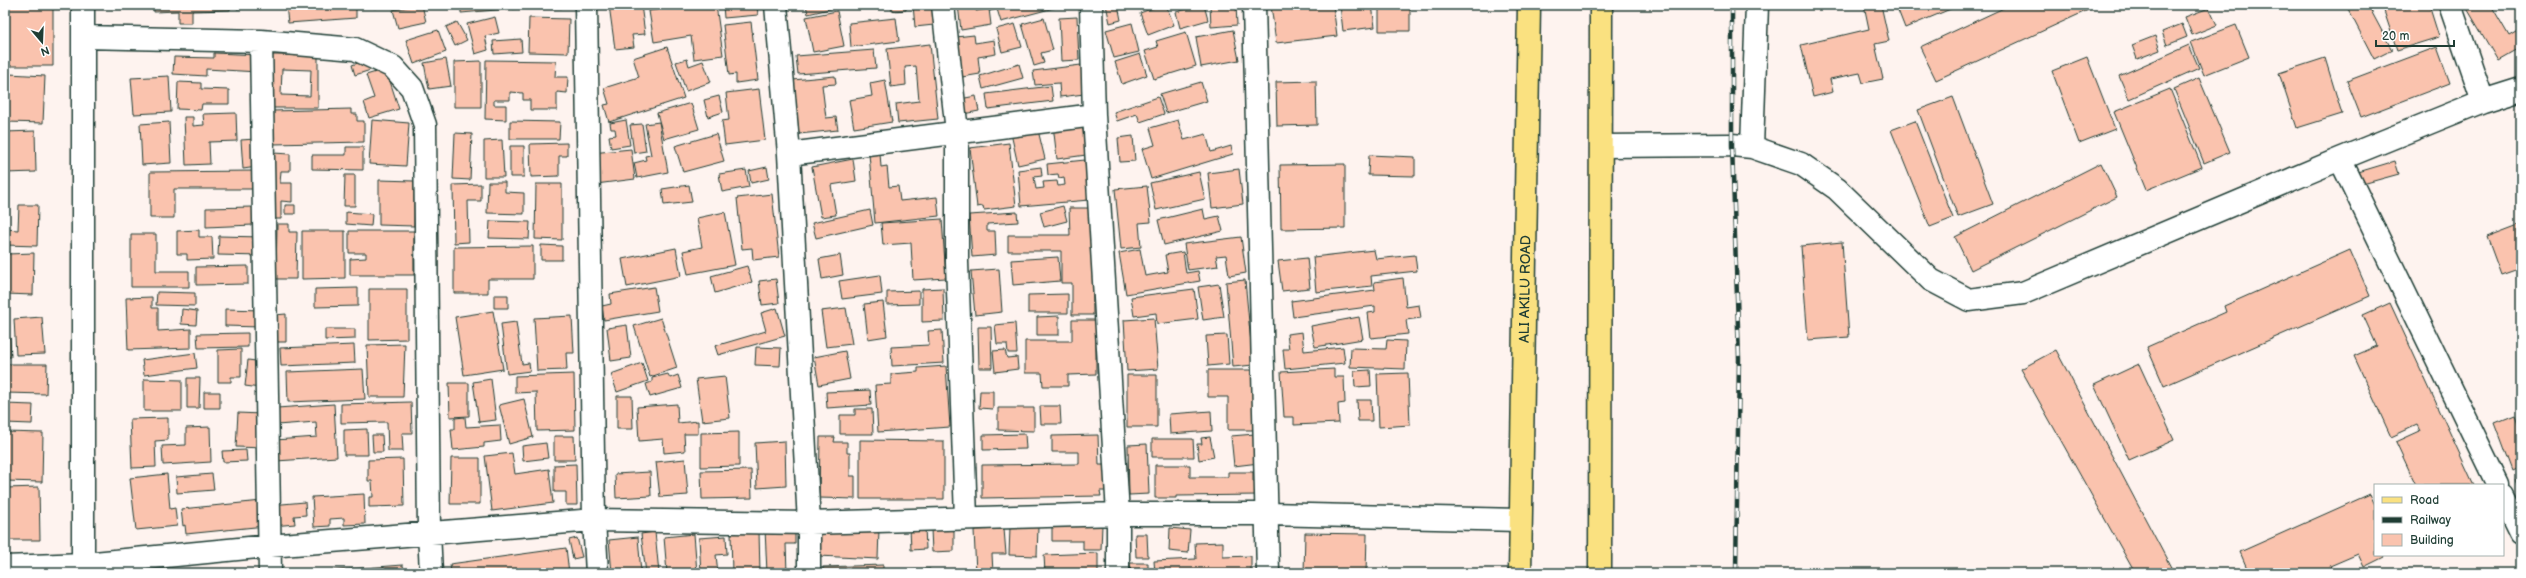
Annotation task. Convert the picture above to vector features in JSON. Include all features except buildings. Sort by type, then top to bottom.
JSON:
[{"type":"main road","name":"ALI AKILU ROAD","points":[[1520,573],[1519,520],[1529,5]]},
{"type":"main road","points":[[1600,573],[1602,146],[1601,5]]},
{"type":"street","points":[[83,5],[84,568]]},
{"type":"street","points":[[586,5],[594,520],[597,573]]},
{"type":"street","points":[[776,5],[789,154],[809,523],[809,573]]},
{"type":"street","points":[[943,5],[956,132],[957,262],[966,518]]},
{"type":"street","points":[[1092,5],[1094,115],[1118,514],[1118,573]]},
{"type":"street","points":[[1254,5],[1268,514],[1268,573]]},
{"type":"street","points":[[1752,147],[1757,5]]},
{"type":"street","points":[[2450,5],[2483,101]]},
{"type":"street","points":[[84,37],[261,41],[355,49],[393,67],[412,88],[425,125],[429,532],[431,573]]},
{"type":"street","points":[[261,41],[270,573]]},
{"type":"street","points":[[1602,146],[1732,145],[1752,147],[1801,164],[1837,189],[1931,280],[1969,300],[2023,292],[2340,159],[2483,101],[2521,89]]},
{"type":"street","points":[[789,154],[1094,115]]},
{"type":"street","points":[[2340,159],[2498,484]]},
{"type":"street","points":[[2504,498],[2521,533]]},
{"type":"street","points":[[5,567],[84,568],[270,546],[429,532],[594,520],[809,523],[1118,514],[1268,514],[1519,520]]},
{"type":"railway","points":[[1732,5],[1732,145],[1739,358],[1736,573]]}]
